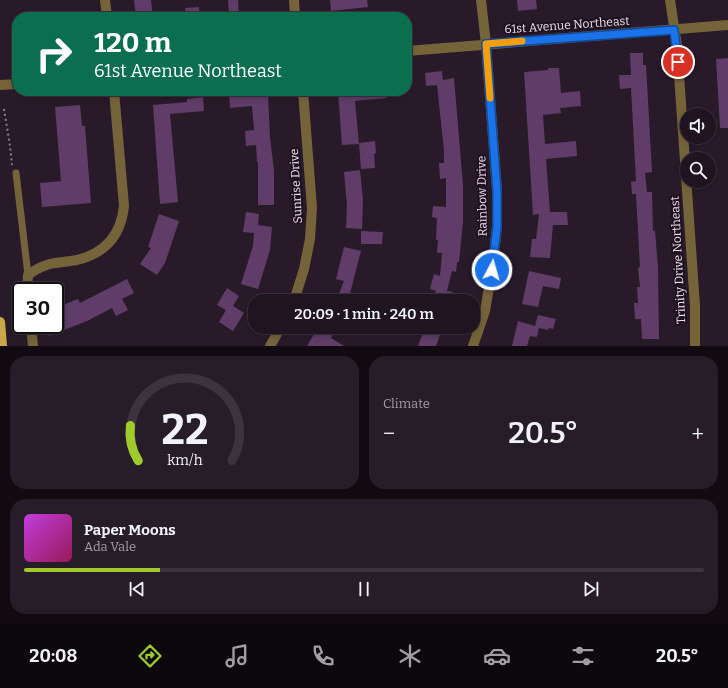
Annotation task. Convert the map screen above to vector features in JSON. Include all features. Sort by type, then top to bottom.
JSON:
[{"type":"main road","points":[[0,322],[2,346]]},
{"type":"street","points":[[105,0],[106,12]]},
{"type":"street","points":[[294,0],[295,12]]},
{"type":"street","name":"Rainbow Drive","points":[[473,346],[485,311],[497,227],[497,191],[486,44],[481,0]]},
{"type":"street","name":"Trinity Drive Northeast","points":[[670,0],[677,46],[695,306],[695,346]]},
{"type":"street","name":"61st Avenue Northeast","points":[[412,50],[728,25]]},
{"type":"street","points":[[0,85],[12,84]]},
{"type":"street","points":[[28,282],[28,275],[38,268],[49,264],[78,260],[93,255],[105,247],[116,234],[122,220],[124,206],[114,96]]},
{"type":"street","name":"Sunrise Drive","points":[[296,294],[304,270],[310,239],[312,208],[303,96]]},
{"type":"street","points":[[32,334],[33,346]]},
{"type":"street","points":[[270,346],[277,334]]},
{"type":"lane","points":[[16,173],[28,275]]},
{"type":"building","points":[[134,0],[151,0],[152,12],[135,12]]},
{"type":"building","points":[[228,0],[238,0],[239,12],[229,12]]},
{"type":"building","points":[[330,0],[367,0],[368,7],[331,11]]},
{"type":"building","points":[[517,0],[536,0],[537,9],[518,11]]},
{"type":"building","points":[[199,7],[200,12],[185,12],[185,8]]},
{"type":"building","points":[[630,53],[643,53],[643,65],[646,65],[652,172],[645,173],[647,192],[652,192],[653,231],[655,231],[658,267],[659,339],[642,339],[641,319],[635,319],[634,303],[638,303],[637,287],[640,287],[638,268],[640,267],[636,194],[632,194],[631,182],[636,181],[631,88],[620,89],[619,75],[631,75]]},
{"type":"building","points":[[728,58],[728,128],[720,128],[716,59]]},
{"type":"building","points":[[548,68],[559,68],[561,93],[580,91],[581,106],[560,108],[561,113],[543,115],[545,144],[576,141],[577,156],[546,159],[550,212],[567,212],[568,225],[553,225],[550,258],[530,257],[532,239],[536,239],[539,214],[533,215],[524,72],[548,70]]},
{"type":"building","points":[[442,71],[443,80],[454,78],[463,185],[463,222],[459,262],[457,262],[456,272],[452,271],[447,291],[453,292],[453,294],[435,294],[436,291],[430,289],[434,274],[440,276],[442,253],[437,253],[437,218],[432,217],[433,206],[446,207],[446,178],[440,179],[439,163],[444,163],[444,151],[437,85],[426,86],[425,73]]},
{"type":"building","points":[[229,96],[268,96],[270,137],[274,171],[274,205],[258,205],[258,162],[256,145],[246,146],[245,131],[254,130],[252,106],[230,108]]},
{"type":"building","points":[[338,96],[386,96],[386,98],[355,101],[359,144],[342,145]]},
{"type":"building","points":[[203,97],[204,111],[170,114],[178,202],[160,204],[153,105],[187,102],[187,99]]},
{"type":"building","points":[[80,105],[82,126],[85,126],[91,203],[42,207],[40,183],[61,181],[55,107]]},
{"type":"building","points":[[375,141],[375,168],[361,169],[359,143]]},
{"type":"building","points":[[360,170],[363,200],[362,229],[346,228],[347,205],[344,172]]},
{"type":"building","points":[[246,212],[259,214],[258,225],[272,227],[270,250],[258,289],[241,284],[253,246],[254,233],[243,232]]},
{"type":"building","points":[[159,214],[179,221],[165,263],[157,275],[140,264],[151,248],[148,247]]},
{"type":"building","points":[[361,231],[383,232],[382,244],[361,244]]},
{"type":"building","points":[[344,247],[361,251],[350,294],[339,294],[344,281],[336,279]]},
{"type":"building","points":[[529,271],[561,278],[559,289],[543,286],[538,307],[522,304]]},
{"type":"building","points":[[127,279],[134,293],[122,299],[128,310],[116,316],[112,308],[87,321],[64,330],[64,304],[78,299],[80,303]]},
{"type":"building","points":[[227,288],[239,296],[233,306],[244,313],[233,331],[219,322],[226,310],[217,305]]},
{"type":"building","points":[[538,315],[556,319],[553,329],[549,328],[548,330],[539,328],[537,337],[530,336],[527,346],[512,346],[518,321],[535,326]]},
{"type":"building","points":[[314,334],[333,334],[331,338],[344,346],[307,346]]},
{"type":"building","points":[[422,334],[440,334],[436,346],[418,346]]},
{"type":"slow traffic","points":[[490,98],[486,44],[522,41]]},
{"type":"route","points":[[492,270],[497,227],[497,191],[486,44],[674,30],[678,62]]}]
